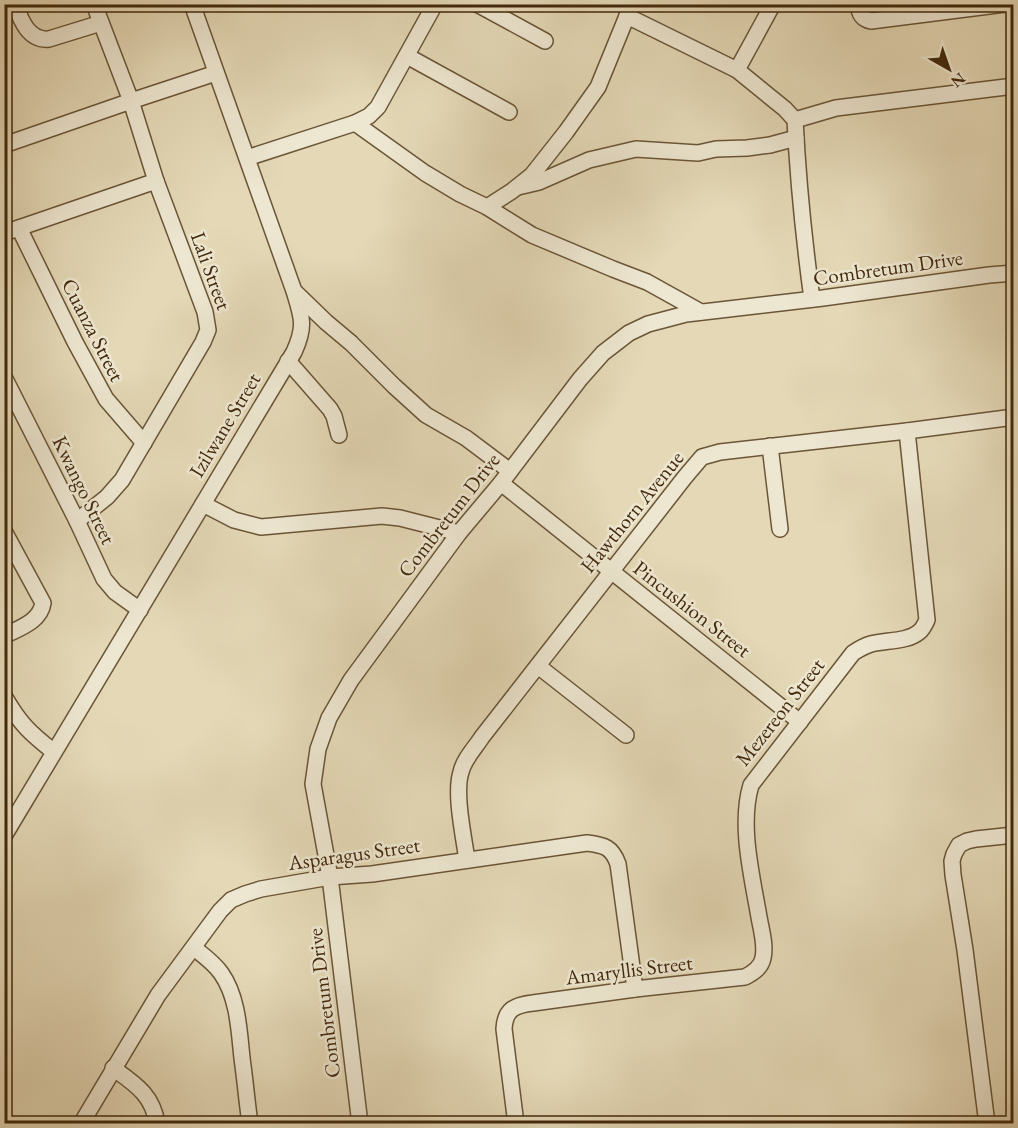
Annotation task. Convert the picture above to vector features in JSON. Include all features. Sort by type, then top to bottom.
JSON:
[{"type":"street","points":[[15,4],[20,18],[30,33],[42,40],[100,23]]},
{"type":"street","name":"Lali Street","points":[[77,521],[122,480],[208,330],[205,312],[156,181],[131,101],[94,4]]},
{"type":"street","name":"Izilwane Street","points":[[4,836],[301,337],[301,313],[294,291],[192,4]]},
{"type":"street","points":[[247,158],[355,123],[369,116],[378,107],[435,4]]},
{"type":"street","points":[[477,4],[545,41]]},
{"type":"street","points":[[737,70],[773,4]]},
{"type":"street","points":[[858,4],[861,15],[865,20],[871,21],[1005,4]]},
{"type":"street","points":[[487,207],[532,175],[560,140],[598,87],[630,10],[737,70],[790,115],[796,138],[797,174],[812,299]]},
{"type":"street","points":[[406,56],[509,112]]},
{"type":"street","points":[[4,145],[216,73]]},
{"type":"street","points":[[790,115],[1014,86]]},
{"type":"street","points":[[355,123],[425,173],[532,235],[647,282],[701,312]]},
{"type":"street","points":[[518,187],[539,182],[589,160],[636,149],[698,153],[716,149],[770,145],[796,138]]},
{"type":"street","points":[[12,231],[156,181]]},
{"type":"street","name":"Cuanza Street","points":[[12,231],[105,399],[144,443]]},
{"type":"street","name":"Combretum Drive","points":[[360,1124],[330,877],[313,784],[318,749],[329,718],[351,680],[459,533],[603,353],[629,333],[648,324],[701,312],[1014,273]]},
{"type":"street","name":"Pincushion Street","points":[[294,291],[426,415],[466,438],[505,477],[611,572],[800,722]]},
{"type":"street","points":[[288,361],[330,409],[339,435]]},
{"type":"street","name":"Kwango Street","points":[[4,377],[104,579],[115,592],[140,610]]},
{"type":"street","name":"Hawthorn Avenue","points":[[467,860],[460,813],[460,774],[464,765],[482,737],[702,458],[720,452],[1014,417]]},
{"type":"street","name":"Mezereon Street","points":[[754,972],[760,966],[763,957],[763,942],[749,853],[746,800],[751,785],[853,653],[862,647],[918,634],[927,620],[907,431]]},
{"type":"street","points":[[770,447],[780,529]]},
{"type":"street","points":[[203,504],[234,520],[261,527],[382,516],[400,518],[459,533]]},
{"type":"street","points":[[4,531],[43,603],[39,615],[4,636]]},
{"type":"street","points":[[538,666],[626,735]]},
{"type":"street","points":[[4,696],[25,728],[54,753]]},
{"type":"street","points":[[987,1124],[952,861],[959,844],[976,839],[1014,835]]},
{"type":"street","name":"Asparagus Street","points":[[81,1124],[158,995],[220,910],[231,900],[261,889],[330,877],[372,874],[587,843],[598,844],[612,851],[618,864],[635,989]]},
{"type":"street","points":[[194,948],[221,973],[234,1003],[250,1124]]},
{"type":"street","name":"Amaryllis Street","points":[[516,1124],[504,1029],[504,1023],[513,1008],[521,1004],[745,977],[754,972]]},
{"type":"street","points":[[113,1068],[144,1093],[151,1102],[158,1124]]}]
